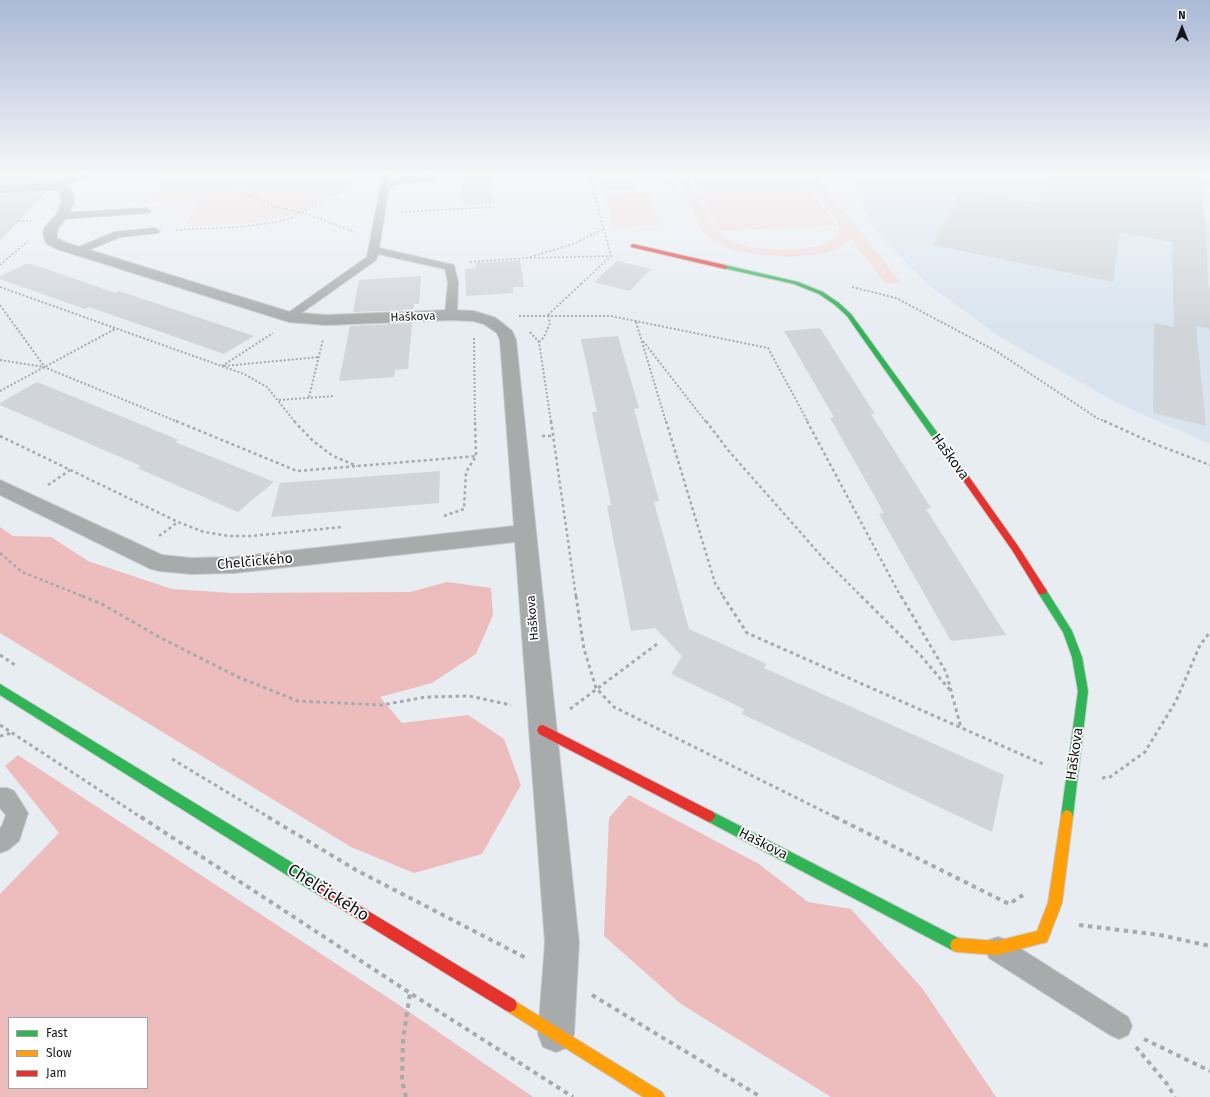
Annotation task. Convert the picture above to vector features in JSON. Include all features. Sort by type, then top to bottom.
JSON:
[{"type":"street","name":"Haškova","points":[[54,225],[50,234],[52,240],[78,251],[283,324],[326,320],[474,316],[490,321],[504,331],[508,340],[562,943],[556,1034]]},
{"type":"street","name":"Haškova","points":[[542,721],[959,946],[997,948],[1042,937],[1055,903],[1083,691],[1077,657],[1067,630],[1015,548],[849,316],[838,304],[821,293],[796,283],[633,246]]},
{"type":"street","name":"Chelčického","points":[[0,487],[159,563],[191,566],[234,565],[525,533]]},
{"type":"street","name":"Chelčického","points":[[0,689],[657,1097]]},
{"type":"lane","points":[[105,238],[114,225]]},
{"type":"lane","points":[[283,324],[372,258],[378,225]]},
{"type":"lane","points":[[78,251],[105,238],[118,234],[155,232]]},
{"type":"lane","points":[[373,250],[450,267],[453,282],[451,316]]},
{"type":"lane","points":[[0,798],[7,798],[17,813],[11,833],[0,842]]},
{"type":"lane","points":[[997,948],[1119,1026]]},
{"type":"path","points":[[155,232],[251,225]]},
{"type":"path","points":[[336,225],[361,235]]},
{"type":"path","points":[[603,225],[611,256]]},
{"type":"path","points":[[526,258],[572,244],[604,229]]},
{"type":"path","points":[[0,265],[32,237]]},
{"type":"path","points":[[548,315],[611,256]]},
{"type":"path","points":[[440,264],[526,258],[618,256]]},
{"type":"path","points":[[812,289],[830,285],[848,286],[896,298],[996,351],[1097,418],[1155,444],[1210,464]]},
{"type":"path","points":[[0,287],[244,374],[267,386],[300,429],[313,441],[333,456],[358,466]]},
{"type":"path","points":[[0,305],[44,367]]},
{"type":"path","points":[[548,315],[550,323],[544,337],[539,342],[584,649],[596,688],[614,706],[1009,904],[1023,896],[1024,888]]},
{"type":"path","points":[[519,316],[611,316],[768,348],[909,611],[946,672],[961,728]]},
{"type":"path","points":[[636,322],[715,583],[747,633],[1045,765]]},
{"type":"path","points":[[221,366],[283,324]]},
{"type":"path","points":[[0,391],[115,328]]},
{"type":"path","points":[[309,397],[324,336]]},
{"type":"path","points":[[441,517],[464,509],[466,472],[476,456],[474,338]]},
{"type":"path","points":[[642,340],[728,450],[786,516],[823,558],[921,656],[951,691]]},
{"type":"path","points":[[221,366],[319,357]]},
{"type":"path","points":[[0,360],[44,367],[297,471],[476,456]]},
{"type":"path","points":[[279,400],[334,396]]},
{"type":"path","points":[[0,436],[178,522],[204,532],[229,536],[252,536],[346,526]]},
{"type":"path","points":[[0,553],[22,572],[102,604],[159,637],[238,677],[298,701],[359,706],[382,705],[426,697],[469,696],[542,721]]},
{"type":"path","points":[[1071,780],[1110,777],[1145,752],[1176,701],[1200,645],[1210,632]]},
{"type":"path","points":[[596,688],[657,644]]},
{"type":"path","points":[[0,656],[20,668]]},
{"type":"path","points":[[0,725],[410,993],[574,1097]]},
{"type":"path","points":[[0,736],[12,733]]},
{"type":"path","points":[[171,759],[356,870],[561,976],[761,1097]]},
{"type":"path","points":[[1049,919],[1082,926],[1160,935],[1210,946]]},
{"type":"path","points":[[406,1097],[402,1080],[403,1039],[410,993]]},
{"type":"path","points":[[1119,1026],[1210,1071]]},
{"type":"path","points":[[1119,1026],[1167,1084],[1175,1097]]},
{"type":"shaded area","points":[[612,225],[655,225],[613,227]]},
{"type":"shaded area","points":[[699,225],[713,225],[723,237],[730,241],[749,247],[781,250],[803,249],[821,245],[833,239],[839,232],[839,225],[855,225],[901,283],[885,283],[851,239],[845,245],[832,251],[820,254],[790,257],[760,255],[730,249],[719,244],[703,233]]},
{"type":"shaded area","points":[[716,225],[833,225],[719,231]]},
{"type":"shaded area","points":[[1210,225],[1210,444],[1117,403],[1000,337],[930,286],[889,246],[872,226]]},
{"type":"shaded area","points":[[0,527],[13,536],[51,537],[88,561],[172,589],[232,593],[410,592],[447,582],[491,588],[493,615],[476,654],[432,683],[380,697],[402,723],[468,715],[504,739],[521,785],[482,854],[414,873],[351,847],[0,633]]},
{"type":"shaded area","points":[[18,755],[402,1007],[533,1097],[0,1097],[0,894],[59,833],[5,766]]},
{"type":"shaded area","points":[[629,795],[759,864],[808,902],[851,909],[922,988],[996,1097],[831,1097],[681,1004],[604,936],[609,818]]},
{"type":"building","points":[[0,225],[15,225],[0,241]]},
{"type":"building","points":[[943,225],[1206,225],[1208,287],[1210,287],[1210,329],[1196,326],[1206,426],[1153,413],[1154,323],[1174,327],[1172,242],[1120,232],[1113,282],[933,245]]},
{"type":"building","points":[[520,260],[524,287],[513,287],[513,293],[466,296],[465,269],[476,268],[476,263]]},
{"type":"building","points":[[617,261],[651,269],[630,291],[594,282]]},
{"type":"building","points":[[26,264],[31,264],[116,293],[119,291],[254,336],[224,354],[89,307],[85,309],[0,279],[0,276]]},
{"type":"building","points":[[421,276],[419,304],[414,304],[413,310],[353,312],[359,280]]},
{"type":"building","points":[[412,323],[408,369],[395,370],[394,377],[339,381],[350,326]]},
{"type":"building","points":[[820,328],[875,414],[871,414],[931,508],[926,509],[1006,635],[951,641],[879,514],[884,513],[830,418],[834,417],[784,331]]},
{"type":"building","points":[[618,336],[639,408],[634,409],[659,501],[654,502],[689,629],[767,664],[764,668],[1004,775],[992,832],[742,714],[744,709],[671,674],[682,656],[655,628],[631,631],[607,506],[611,505],[592,412],[597,412],[581,339]]},
{"type":"building","points":[[37,382],[179,440],[175,442],[274,482],[238,512],[137,468],[141,466],[0,405],[0,403]]},
{"type":"building","points":[[440,471],[439,503],[271,517],[280,483]]},
{"type":"traffic: fast","points":[[725,267],[796,283],[821,293],[837,304],[849,315],[957,466]]},
{"type":"traffic: fast","points":[[1042,591],[1067,631],[1077,657],[1083,691],[1067,816]]},
{"type":"traffic: fast","points":[[0,689],[322,889]]},
{"type":"traffic: fast","points":[[709,816],[957,945]]},
{"type":"traffic: slow","points":[[957,945],[997,948],[1042,937],[1055,903],[1067,816]]},
{"type":"traffic: slow","points":[[510,1005],[657,1097]]},
{"type":"traffic: jam","points":[[633,246],[725,267]]},
{"type":"traffic: jam","points":[[957,466],[1015,548],[1042,591]]},
{"type":"traffic: jam","points":[[543,730],[709,816]]},
{"type":"traffic: jam","points":[[322,889],[510,1005]]}]
